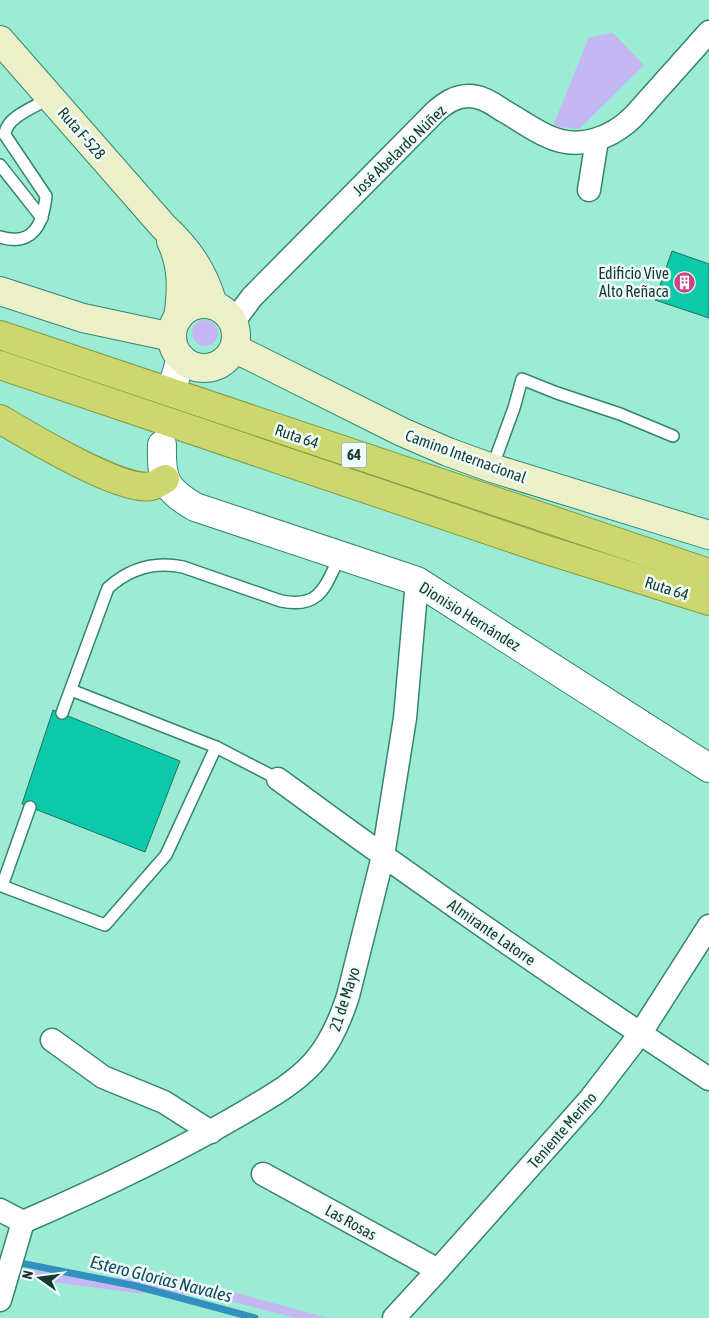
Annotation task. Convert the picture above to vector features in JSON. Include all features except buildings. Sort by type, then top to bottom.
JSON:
[{"type":"highway","name":"Ruta 64","points":[[0,335],[709,573]]},
{"type":"highway","name":"Ruta 64","points":[[0,365],[534,546],[709,601]]},
{"type":"highway","points":[[0,419],[60,452],[134,486],[151,486],[165,479]]},
{"type":"main road","name":"Ruta F-528","points":[[0,40],[193,258],[203,277],[212,304]]},
{"type":"main road","name":"Ruta F-528","points":[[164,226],[173,243],[182,280],[176,349]]},
{"type":"main road","points":[[0,291],[176,349],[189,365],[199,368],[210,368],[229,358],[237,340],[234,321],[228,314],[212,304],[202,303],[193,305],[184,310],[176,349]]},
{"type":"main road","name":"Camino Internacional","points":[[234,348],[402,432],[492,468],[709,535]]},
{"type":"street","name":"José Abelardo Núñez","points":[[234,321],[259,290],[435,112],[451,100],[461,97],[478,97],[548,137],[560,141],[572,143],[597,140],[611,135],[624,127],[709,32]]},
{"type":"street","points":[[589,190],[597,140]]},
{"type":"street","points":[[162,446],[162,469],[165,479]]},
{"type":"street","name":"Dionisio Hernández","points":[[165,479],[172,491],[195,507],[417,581],[709,768]]},
{"type":"street","name":"21 de Mayo","points":[[23,1222],[98,1190],[211,1132],[282,1089],[298,1078],[325,1048],[335,1032],[345,1006],[383,856],[405,718],[417,581]]},
{"type":"street","name":"Almirante Latorre","points":[[278,779],[383,856],[640,1034],[709,1079]]},
{"type":"street","name":"Teniente Merino","points":[[394,1318],[590,1099],[640,1034],[709,926]]},
{"type":"street","points":[[52,1040],[103,1077],[164,1102],[211,1132]]},
{"type":"street","name":"Las Rosas","points":[[263,1174],[438,1270]]},
{"type":"street","points":[[0,1210],[23,1222],[0,1300]]},
{"type":"lane","points":[[0,237],[13,240],[23,239],[39,227],[46,196],[5,135],[5,129],[12,120],[50,98]]},
{"type":"lane","points":[[0,165],[42,218]]},
{"type":"lane","points":[[492,468],[514,408],[522,379],[557,394],[620,414],[673,436]]},
{"type":"lane","points":[[62,713],[108,588],[119,578],[145,566],[170,564],[281,601],[303,602],[321,593],[340,556]]},
{"type":"lane","points":[[71,690],[216,747],[278,779]]},
{"type":"lane","points":[[30,807],[2,886],[105,925],[166,855],[216,747]]},
{"type":"shaded area","points":[[613,33],[644,65],[579,129],[553,126],[589,37]]},
{"type":"shaded area","points":[[205,320],[214,324],[218,333],[214,342],[205,346],[196,342],[192,333],[196,324]]},
{"type":"shaded area","points":[[10,1268],[215,1287],[327,1318],[296,1318],[206,1295],[136,1293],[0,1275]]},
{"type":"waterway","name":"Estero Glorias Navales","points":[[0,1259],[136,1286],[255,1318]]},
{"type":"place","name":"Edificio Vive Alto Reñaca","points":[[685,282]]}]
